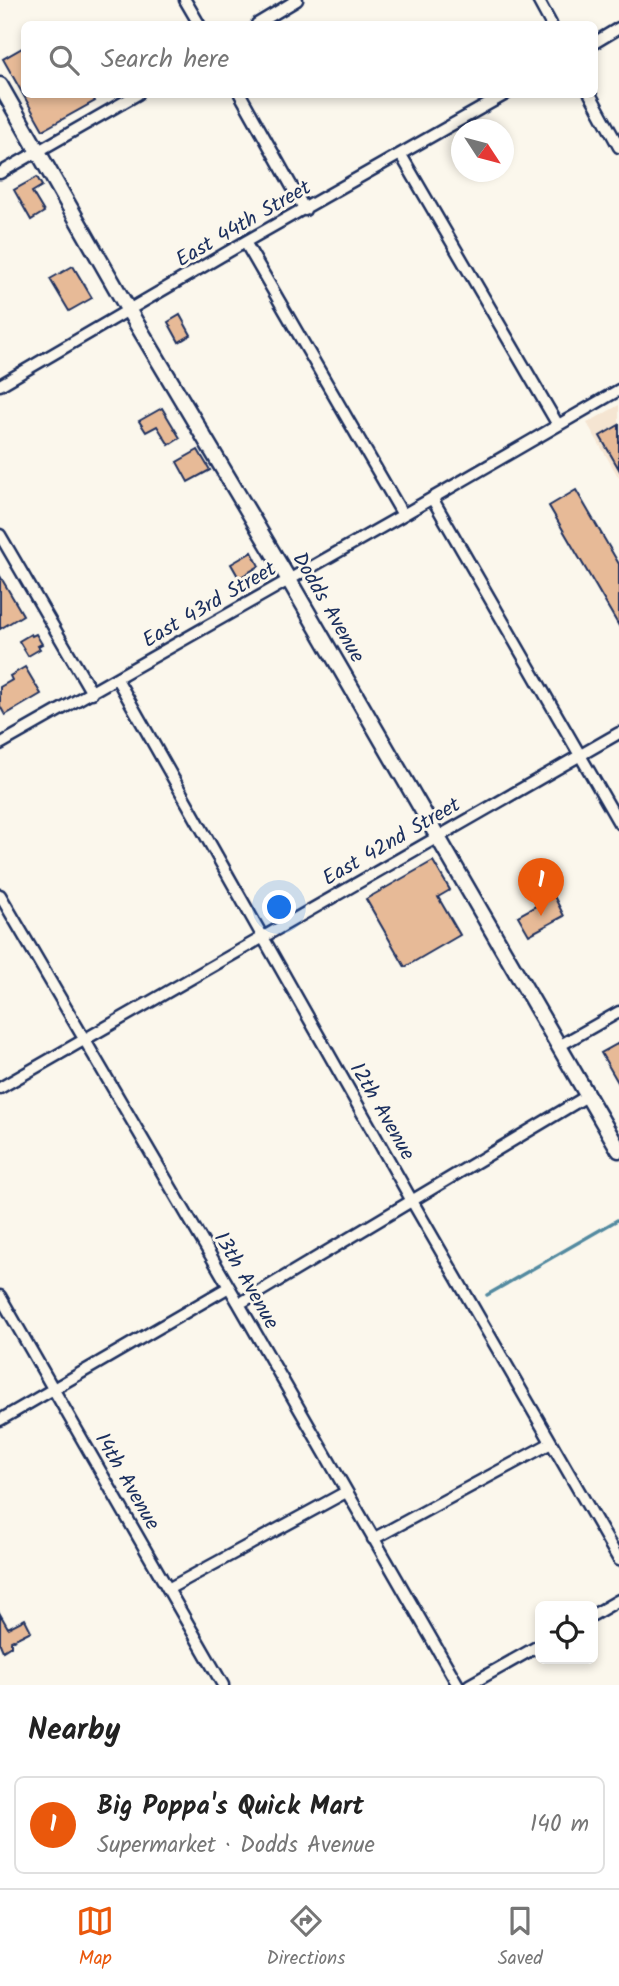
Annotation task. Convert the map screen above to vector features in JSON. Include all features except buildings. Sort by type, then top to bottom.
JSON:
[{"type":"street","points":[[185,0],[197,21]]},
{"type":"street","points":[[262,21],[297,0]]},
{"type":"street","points":[[537,0],[549,21]]},
{"type":"street","points":[[598,41],[619,28]]},
{"type":"street","name":"Dodds Avenue","points":[[0,85],[129,312],[289,580],[619,1150]]},
{"type":"street","points":[[0,173],[131,98]]},
{"type":"street","points":[[242,98],[305,210]]},
{"type":"street","name":"East 44th Street","points":[[0,385],[499,98]]},
{"type":"street","points":[[592,98],[619,147]]},
{"type":"street","points":[[401,155],[558,425]]},
{"type":"street","points":[[245,242],[403,515]]},
{"type":"street","name":"East 43rd Street","points":[[0,744],[619,390]]},
{"type":"street","points":[[432,498],[619,823]]},
{"type":"street","points":[[0,535],[92,693]]},
{"type":"street","name":"12th Avenue","points":[[117,679],[262,938],[619,1560]]},
{"type":"street","name":"East 42nd Street","points":[[0,1088],[619,733]]},
{"type":"street","name":"13th Avenue","points":[[0,895],[457,1685]]},
{"type":"street","points":[[559,1046],[619,1012]]},
{"type":"street","points":[[239,1304],[587,1096]]},
{"type":"street","points":[[0,1420],[229,1287]]},
{"type":"street","name":"14th Avenue","points":[[0,1296],[223,1685]]},
{"type":"street","points":[[373,1539],[551,1443]]},
{"type":"street","points":[[168,1589],[346,1492]]},
{"type":"street","points":[[598,1612],[619,1600]]},
{"type":"street","points":[[469,1685],[535,1648]]},
{"type":"shaded area","points":[[619,405],[619,478],[587,423]]},
{"type":"waterway","points":[[487,1295],[619,1219]]},
{"type":"place","name":"Big Poppa's Quick Mart","points":[[541,916]]}]
